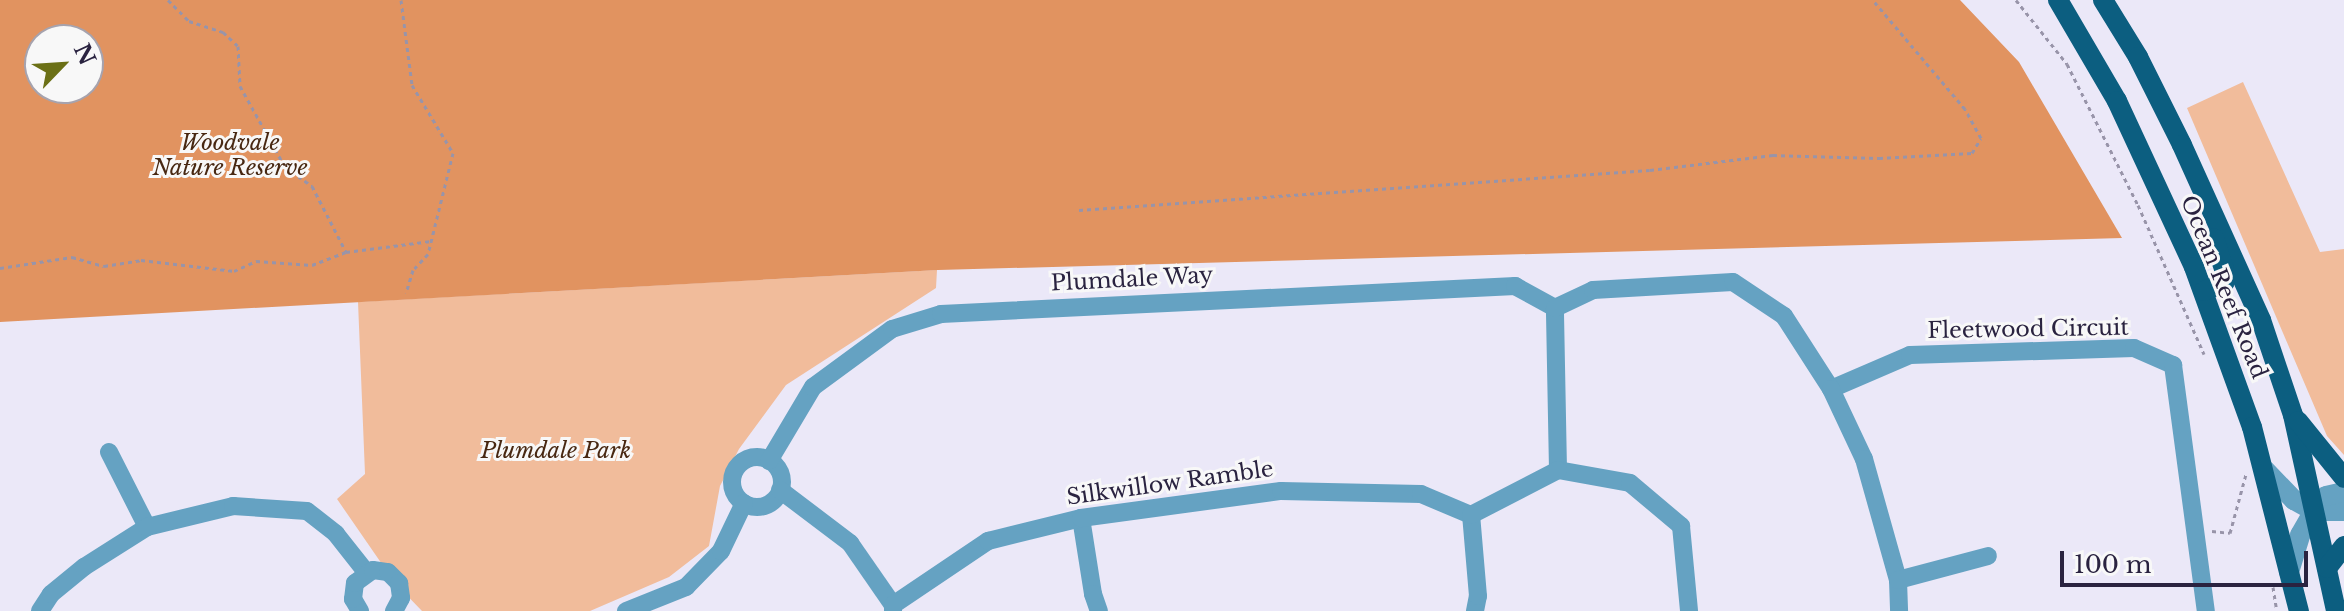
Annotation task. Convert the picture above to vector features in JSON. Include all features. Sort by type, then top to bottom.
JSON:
[{"type":"main road","name":"Ocean Reef Road","points":[[2058,0],[2117,101],[2204,291],[2299,611]]},
{"type":"main road","name":"Ocean Reef Road","points":[[2103,0],[2138,57],[2182,145],[2255,307],[2293,415],[2336,611]]},
{"type":"main road","points":[[2182,145],[2192,184],[2224,269],[2220,287],[2204,291]]},
{"type":"main road","points":[[2293,415],[2344,478]]},
{"type":"main road","points":[[2327,568],[2344,546]]},
{"type":"street","points":[[1558,470],[1555,308],[1593,290],[1733,282],[1784,316],[1831,389],[1864,459],[1898,580],[1899,611]]},
{"type":"street","name":"Plumdale Way","points":[[769,461],[813,387],[892,329],[941,314],[1515,286],[1555,308]]},
{"type":"street","name":"Fleetwood Circuit","points":[[1831,389],[1910,355],[2134,348],[2173,365],[2206,611]]},
{"type":"street","points":[[109,452],[147,527]]},
{"type":"street","points":[[752,458],[769,461],[780,473],[780,490],[765,505],[744,503],[732,482],[738,466],[752,458]]},
{"type":"street","points":[[1475,611],[1478,596],[1471,515],[1558,470],[1630,483],[1681,526],[1689,611]]},
{"type":"street","points":[[2256,472],[2314,511],[2344,511]]},
{"type":"street","points":[[780,490],[850,543],[893,608]]},
{"type":"street","name":"Silkwillow Ramble","points":[[893,608],[988,541],[1081,518],[1281,491],[1421,494],[1471,515]]},
{"type":"street","points":[[2289,572],[2300,535],[2314,511],[2326,496],[2344,492]]},
{"type":"street","points":[[626,611],[686,587],[721,551],[744,503]]},
{"type":"street","points":[[40,611],[51,594],[84,567],[147,527],[233,506],[307,511],[336,534],[366,572]]},
{"type":"street","points":[[1081,518],[1093,594],[1099,611]]},
{"type":"street","points":[[1898,580],[1988,556]]},
{"type":"street","points":[[356,609],[355,583],[366,572],[381,570],[394,577],[401,598],[394,611]]},
{"type":"path","points":[[168,0],[189,21],[223,32],[238,46],[240,86],[285,167],[312,186],[346,252]]},
{"type":"path","points":[[401,0],[412,85],[453,153],[428,254],[413,270],[406,293]]},
{"type":"path","points":[[1079,210],[1650,170],[1773,155],[1879,158],[1972,153],[1981,138],[1965,109],[1873,0]]},
{"type":"path","points":[[2016,0],[2067,64],[2138,205],[2206,358]]},
{"type":"path","points":[[0,268],[72,257],[104,266],[141,260],[234,271],[256,261],[312,265],[346,252],[431,241]]},
{"type":"path","points":[[2251,488],[2256,472]]},
{"type":"path","points":[[2272,585],[2277,611]]},
{"type":"green space","name":"Woodvale Nature Reserve","points":[[0,0],[1960,0],[2019,62],[2122,238],[938,270],[0,322]]},
{"type":"green space","points":[[2243,82],[2320,252],[2344,249],[2344,455],[2327,436],[2187,108]]},
{"type":"green space","name":"Plumdale Park","points":[[937,270],[936,288],[786,385],[739,449],[720,486],[709,546],[669,577],[590,611],[422,611],[395,583],[337,499],[365,474],[358,302]]}]
